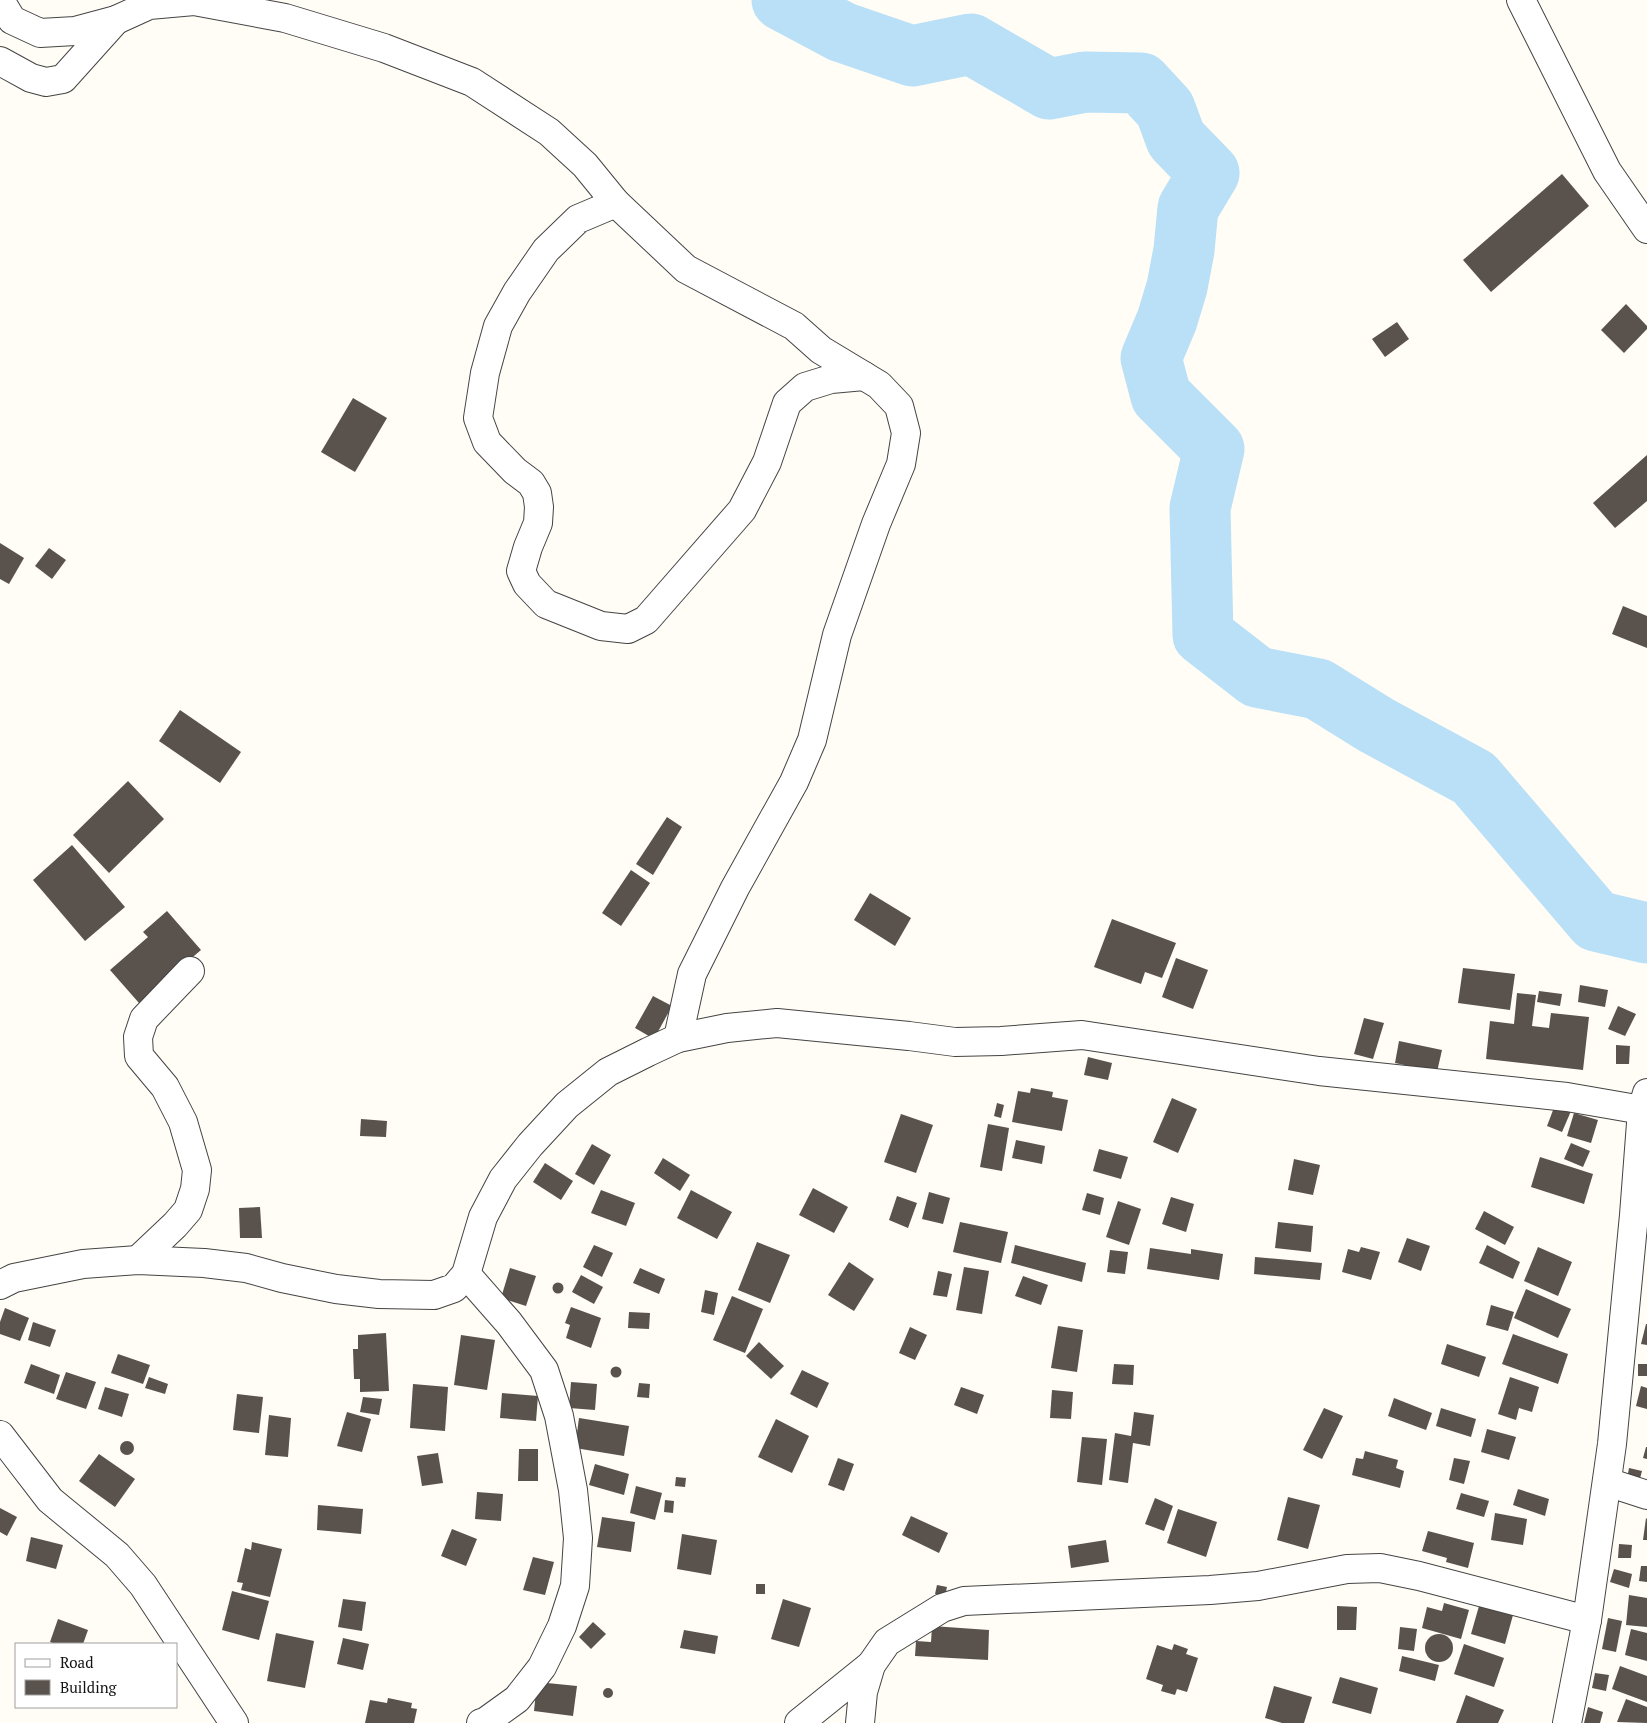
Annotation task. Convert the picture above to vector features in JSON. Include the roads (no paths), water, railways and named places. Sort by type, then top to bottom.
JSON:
[{"type":"street","points":[[0,0],[12,20],[40,33],[75,31],[116,20],[149,5],[194,1],[285,18],[384,48],[472,82],[549,132],[585,166],[616,203],[686,270],[794,326],[821,350],[879,386],[899,406],[906,433],[901,464],[876,524],[837,635],[812,740],[794,782],[735,888],[692,974],[678,1038]]},
{"type":"street","points":[[1521,0],[1606,171],[1647,229]]},
{"type":"street","points":[[0,61],[31,78],[46,82],[63,79],[116,20]]},
{"type":"street","points":[[616,203],[578,219],[546,250],[517,292],[498,326],[485,373],[478,418],[487,442],[514,470],[532,482],[537,493],[539,507],[538,523],[521,571],[527,584],[546,604],[601,626],[628,629],[646,620],[742,510],[768,462],[787,403],[805,387],[831,378],[864,376]]},
{"type":"street","points":[[138,1260],[188,1210],[196,1189],[197,1170],[182,1122],[165,1087],[140,1056],[138,1037],[144,1019],[190,971]]},
{"type":"street","points":[[0,1285],[14,1278],[83,1264],[138,1260],[204,1263],[246,1268],[282,1278],[336,1289],[380,1294],[434,1295],[454,1288],[466,1274],[483,1217],[504,1179],[530,1145],[567,1105],[608,1072],[678,1038],[727,1028],[777,1023],[955,1042],[1002,1042],[1082,1035],[1319,1071],[1567,1097],[1644,1101],[1612,1444],[1587,1620],[1567,1723]]},
{"type":"street","points":[[466,1274],[509,1323],[544,1370],[559,1416],[573,1490],[578,1538],[575,1586],[562,1626],[542,1667],[517,1699],[481,1723]]},
{"type":"street","points":[[0,1435],[50,1500],[117,1555],[143,1585],[234,1723]]},
{"type":"street","points":[[1607,1482],[1647,1495]]},
{"type":"street","points":[[799,1723],[871,1665],[887,1642],[942,1608],[964,1601],[1258,1586],[1347,1569],[1380,1568],[1587,1620]]},
{"type":"street","points":[[860,1723],[863,1692],[871,1665]]},
{"type":"waterway","points":[[782,0],[842,32],[912,56],[971,44],[1049,89],[1085,82],[1141,83],[1165,109],[1176,139],[1209,173],[1188,208],[1184,250],[1177,287],[1167,320],[1151,358],[1161,396],[1214,449],[1200,508],[1203,635],[1257,677],[1318,689],[1376,725],[1474,778],[1596,921],[1647,933]]}]
